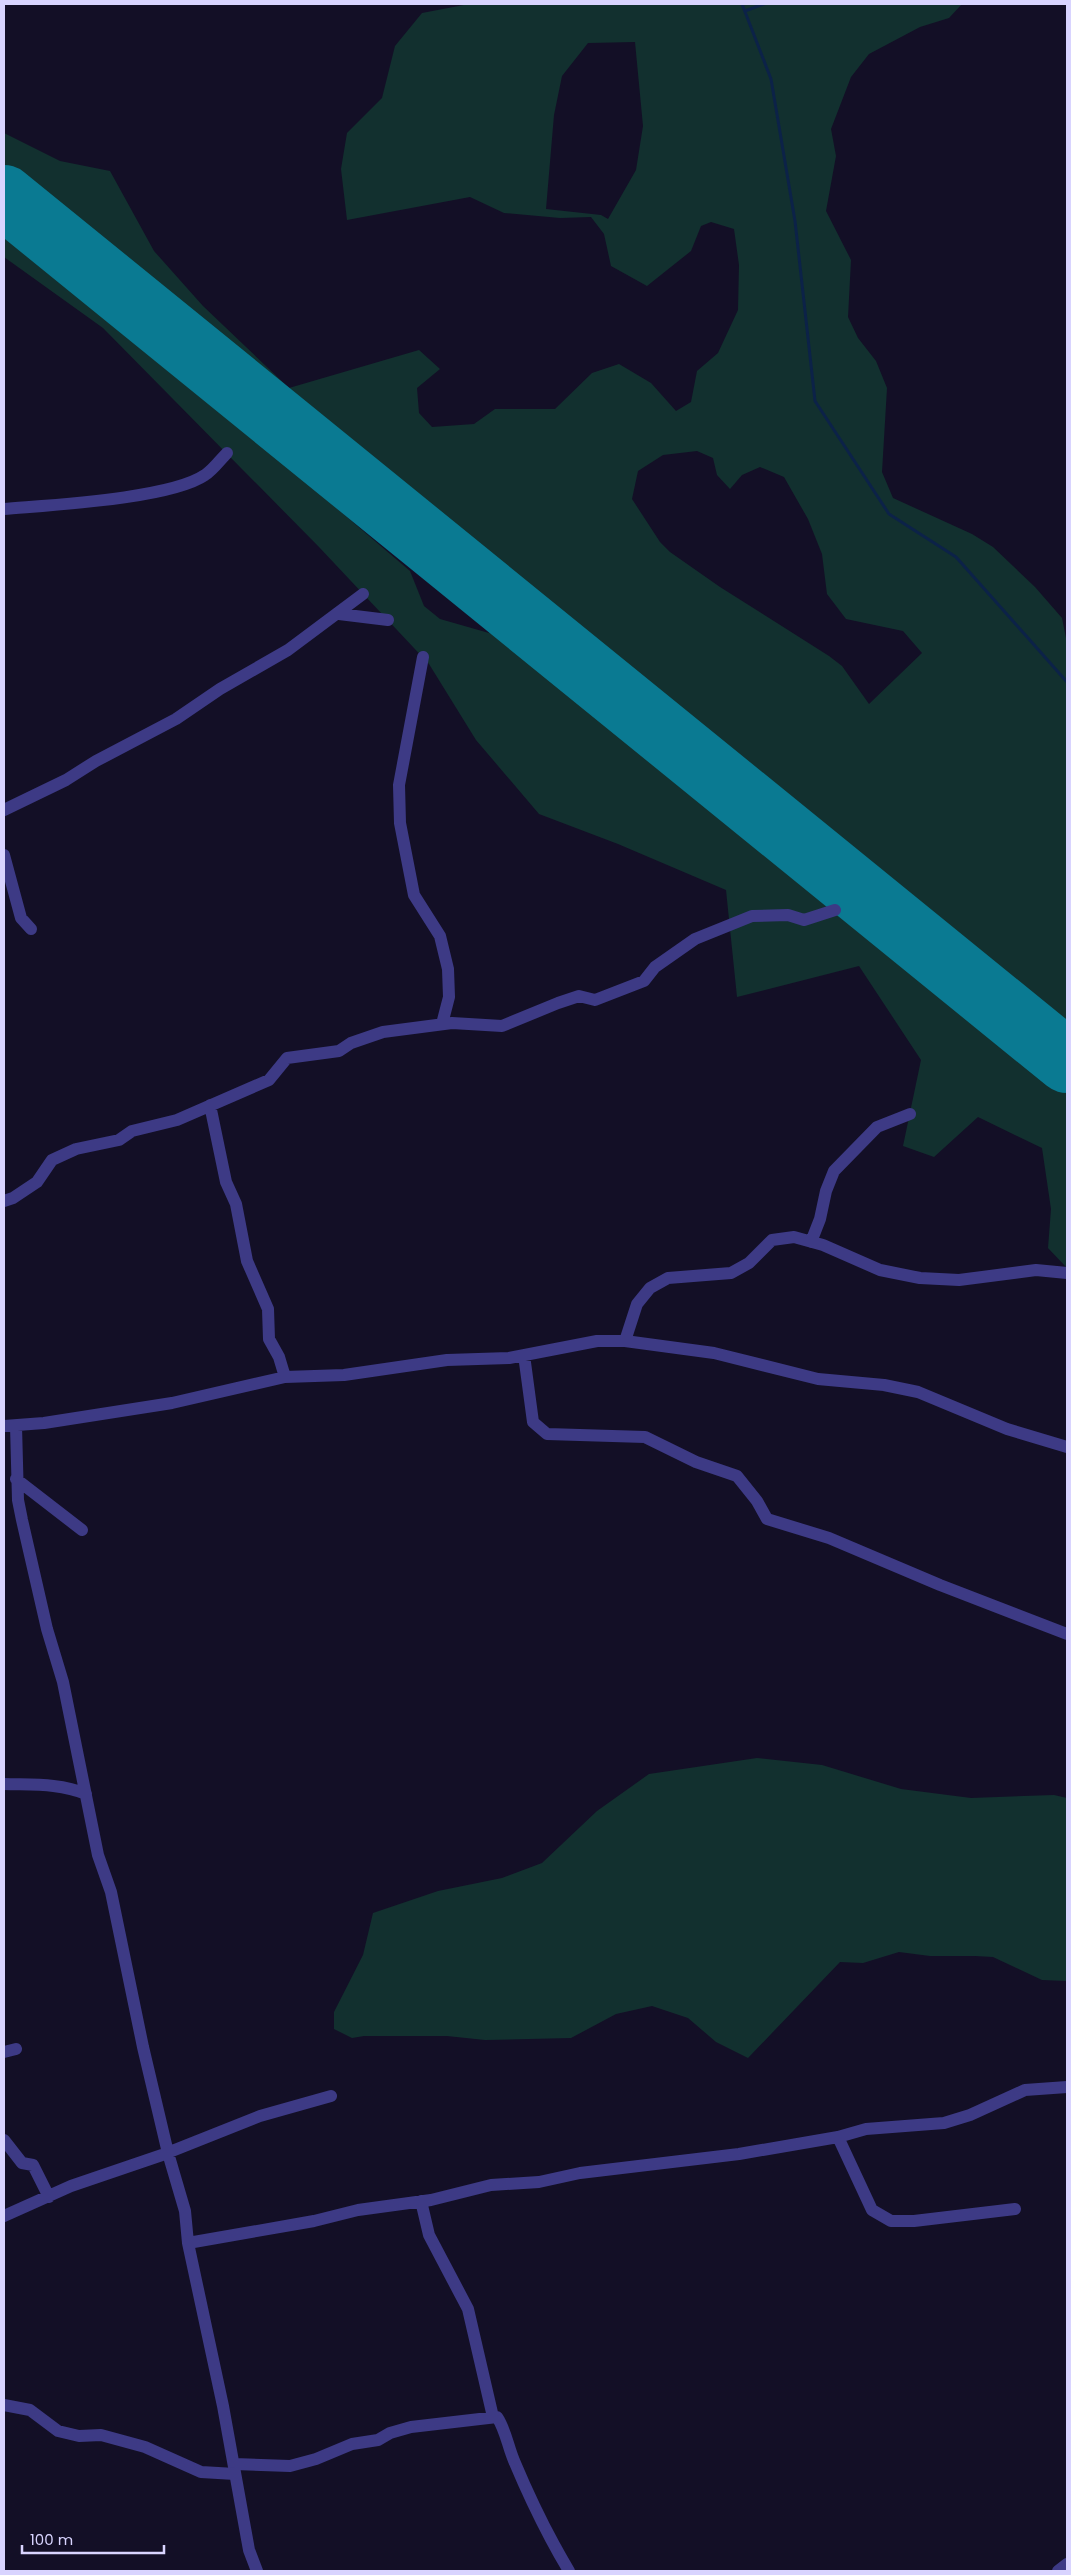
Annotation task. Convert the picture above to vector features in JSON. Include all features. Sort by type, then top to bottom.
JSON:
[{"type":"street","points":[[4,509],[106,498],[172,488],[204,475],[227,453]]},
{"type":"street","points":[[4,810],[66,780],[96,761],[176,719],[220,690],[288,650],[339,614],[363,594]]},
{"type":"street","points":[[339,614],[388,620]]},
{"type":"street","points":[[423,657],[399,785],[400,823],[414,895],[440,936],[448,969],[449,997],[442,1024]]},
{"type":"street","points":[[4,854],[21,918],[31,930]]},
{"type":"street","points":[[4,1201],[13,1198],[37,1182],[52,1160],[76,1149],[119,1140],[132,1131],[177,1120],[269,1080],[287,1058],[339,1050],[351,1043],[382,1032],[442,1024],[502,1026],[580,996],[594,1000],[644,981],[655,967],[695,939],[752,916],[788,915],[804,920],[835,910]]},
{"type":"street","points":[[210,1105],[226,1182],[236,1204],[247,1261],[268,1309],[268,1339],[279,1357],[285,1377]]},
{"type":"street","points":[[811,1242],[834,1171],[877,1127],[910,1114]]},
{"type":"street","points":[[624,1341],[638,1304],[650,1288],[668,1278],[731,1273],[749,1263],[772,1240],[794,1237],[880,1270],[920,1278],[959,1280],[1036,1270],[1067,1274]]},
{"type":"street","points":[[256,2571],[249,2550],[224,2406],[188,2243],[186,2211],[168,2153],[142,2047],[111,1892],[98,1855],[64,1682],[47,1628],[22,1520],[10,1426],[172,1403],[285,1377],[324,1377],[447,1360],[524,1356],[597,1341],[624,1341],[714,1354],[818,1379],[884,1385],[918,1392],[1007,1429],[1067,1446]]},
{"type":"street","points":[[524,1356],[533,1422],[547,1434],[645,1437],[696,1462],[737,1476],[757,1502],[767,1519],[829,1538],[940,1585],[1067,1634]]},
{"type":"street","points":[[16,1479],[82,1530]]},
{"type":"street","points":[[4,1784],[74,1788],[86,1794]]},
{"type":"street","points":[[188,2243],[314,2221],[358,2210],[421,2201],[492,2185],[539,2182],[580,2173],[739,2154],[838,2137],[866,2129],[944,2122],[970,2115],[1025,2090],[1067,2087]]},
{"type":"street","points":[[4,2216],[86,2180],[168,2153],[260,2116],[331,2096]]},
{"type":"street","points":[[838,2137],[872,2210],[891,2221],[914,2221],[1015,2209]]},
{"type":"street","points":[[4,2140],[22,2163],[33,2165],[49,2197]]},
{"type":"street","points":[[421,2201],[428,2235],[468,2309],[493,2417]]},
{"type":"street","points":[[4,2406],[30,2410],[58,2431],[79,2436],[101,2435],[145,2447],[201,2472],[290,2466],[316,2459],[347,2446],[378,2440],[390,2433],[411,2427],[497,2417],[503,2425],[506,2443],[545,2530],[569,2571]]},
{"type":"street","points":[[1058,2571],[1067,2564]]},
{"type":"green space","points":[[469,4],[962,4],[949,18],[920,27],[869,54],[851,77],[831,129],[836,156],[826,211],[851,260],[848,317],[858,338],[876,361],[887,388],[882,472],[893,498],[972,534],[993,547],[1035,587],[1062,618],[1067,643],[1067,1047],[791,819],[435,531],[195,328],[4,171],[4,133],[60,161],[110,171],[154,251],[203,306],[289,388],[419,350],[440,369],[417,388],[419,413],[432,427],[474,424],[495,409],[555,409],[592,373],[619,364],[651,383],[676,411],[691,402],[697,371],[718,353],[738,310],[739,265],[734,229],[711,222],[701,226],[691,251],[647,286],[611,266],[604,234],[591,217],[560,218],[504,213],[470,197],[347,220],[341,169],[347,133],[382,98],[395,46],[422,13]],"holes":[[[635,42],[643,126],[636,170],[608,219],[601,215],[546,209],[554,115],[562,76],[588,43]],[[697,451],[713,458],[717,475],[730,489],[742,475],[760,467],[784,477],[808,519],[822,554],[827,594],[846,619],[903,631],[922,653],[869,704],[842,666],[720,587],[670,552],[660,542],[632,499],[638,471],[663,455]]]},
{"type":"green space","points":[[4,231],[237,423],[410,571],[424,606],[440,619],[496,635],[522,650],[1067,1094],[1067,1268],[1048,1248],[1051,1209],[1042,1148],[978,1117],[934,1157],[903,1146],[921,1060],[859,966],[737,997],[726,890],[618,844],[539,814],[476,740],[429,664],[319,547],[103,328],[4,257]]},
{"type":"green space","points":[[757,1758],[822,1765],[901,1789],[971,1798],[1054,1795],[1067,1798],[1067,1981],[1042,1980],[993,1957],[930,1956],[899,1952],[863,1963],[840,1962],[748,2058],[716,2042],[688,2018],[652,2006],[616,2014],[571,2038],[485,2040],[447,2036],[364,2036],[352,2038],[334,2029],[334,2012],[363,1955],[373,1913],[438,1891],[502,1878],[542,1863],[597,1811],[649,1774]]},
{"type":"waterway","points":[[742,4],[771,79],[795,221],[815,401],[889,514],[956,557],[1067,682]]},
{"type":"waterway","points":[[745,11],[764,4]]},
{"type":"runway","points":[[4,197],[1067,1061]]}]
